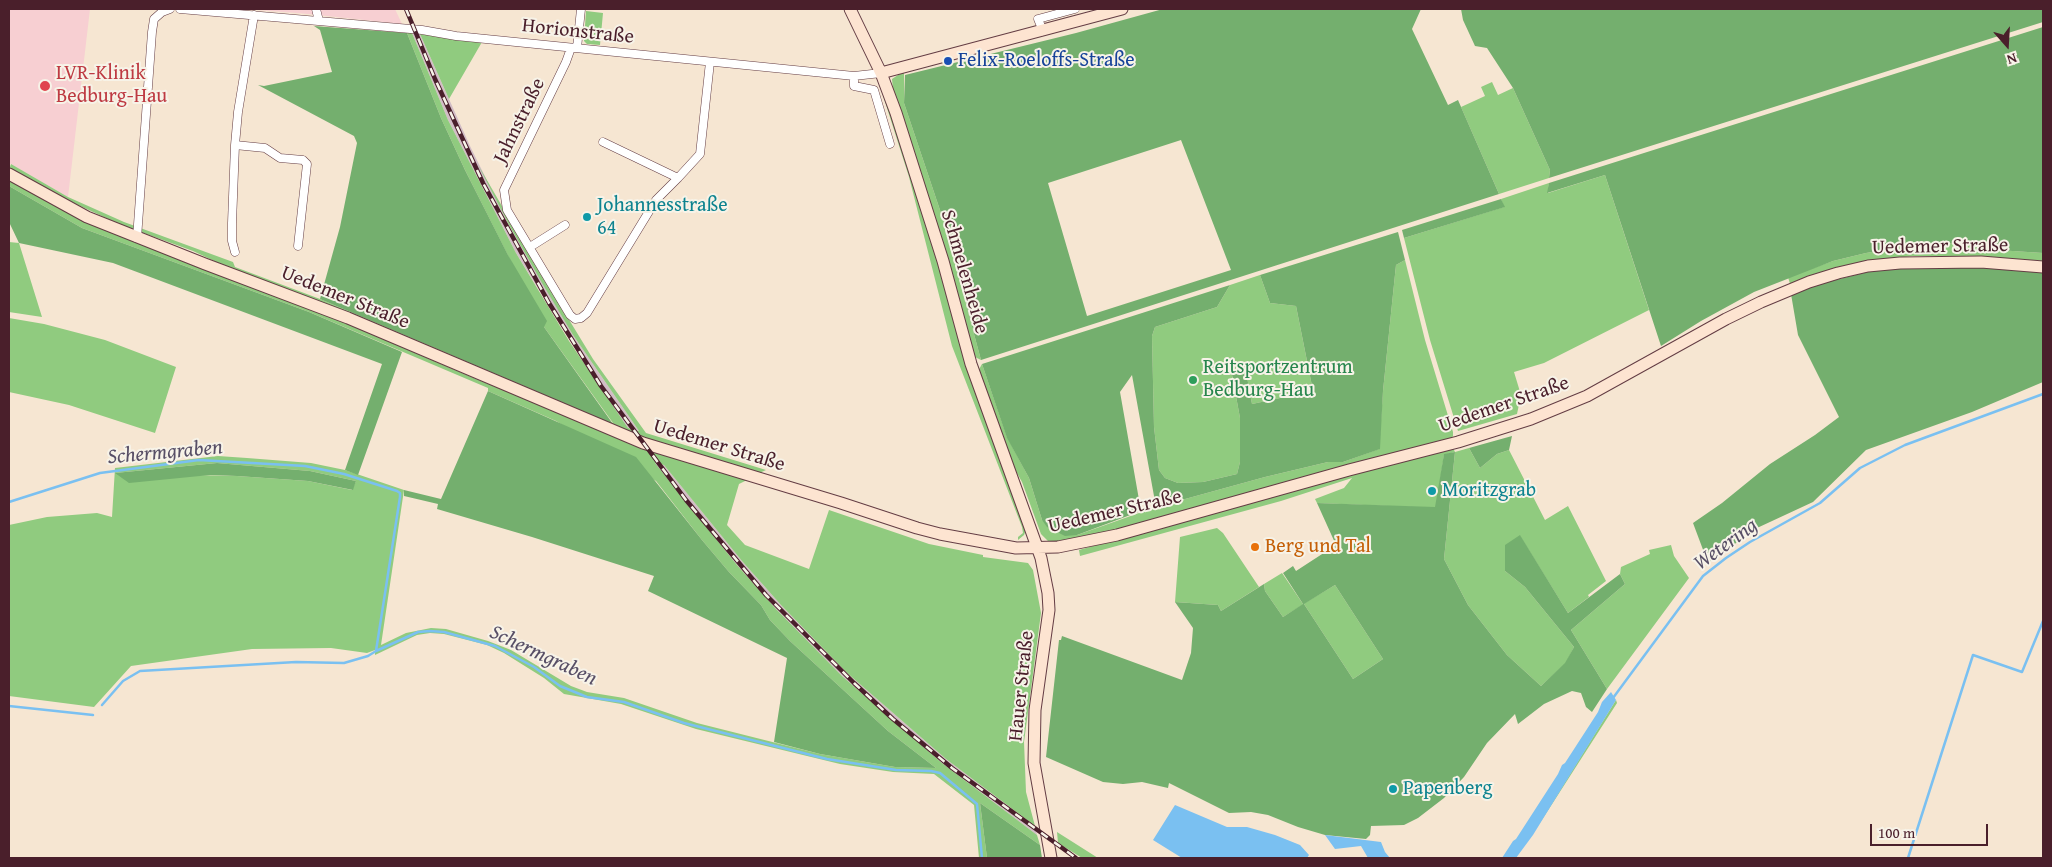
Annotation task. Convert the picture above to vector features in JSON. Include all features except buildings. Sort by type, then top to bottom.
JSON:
[{"type":"main road","name":"Schmelenheide","points":[[850,9],[882,73],[896,113],[943,261],[970,364],[1038,548]]},
{"type":"main road","points":[[882,73],[1122,9]]},
{"type":"main road","name":"Uedemer Straße","points":[[9,174],[87,217],[137,238],[348,318],[643,443],[940,534],[1016,548],[1067,546],[1117,535],[1458,442],[1531,419],[1587,396],[1726,319],[1810,282],[1838,273],[1868,266],[1900,263],[1981,262],[2043,267]]},
{"type":"main road","name":"Hauer Straße","points":[[1038,548],[1045,576],[1049,610],[1034,717],[1034,763],[1051,858]]},
{"type":"street","points":[[137,238],[154,19],[162,12],[170,9]]},
{"type":"street","name":"Horionstraße","points":[[180,9],[422,30],[456,36],[854,76],[882,73]]},
{"type":"street","points":[[316,9],[319,21]]},
{"type":"street","name":"Jahnstraße","points":[[530,247],[507,210],[504,190],[574,48],[581,9]]},
{"type":"street","points":[[1043,31],[1038,19],[1075,9]]},
{"type":"street","points":[[235,252],[232,241],[232,223],[235,145],[238,112],[254,15]]},
{"type":"street","points":[[565,225],[530,247],[570,315],[575,319],[581,318],[587,313],[656,200],[700,154],[710,62]]},
{"type":"street","points":[[854,76],[854,86],[874,90],[890,144]]},
{"type":"street","points":[[603,142],[678,178]]},
{"type":"street","points":[[235,145],[265,148],[280,158],[303,160],[307,164],[298,246]]},
{"type":"shaded area","name":"LVR-Klinik Bedburg-Hau","points":[[9,9],[90,9],[68,197],[9,163]]},
{"type":"shaded area","points":[[245,9],[395,9],[402,24],[308,14]]},
{"type":"shaded area","points":[[412,33],[420,34],[470,146],[509,225],[573,335],[639,431],[628,428],[597,384],[516,253],[448,120]]},
{"type":"shaded area","points":[[654,463],[664,465],[742,561],[781,605],[846,672],[946,759],[1035,826],[1037,835],[942,763],[842,676],[776,609],[737,565]]},
{"type":"green space","points":[[1163,9],[1421,9],[1412,29],[1448,105],[1458,100],[1499,194],[981,360],[943,219],[904,103],[905,75],[1076,33]],"holes":[[[1181,140],[1231,270],[1087,316],[1048,183]]]},
{"type":"green space","points":[[1461,9],[2043,9],[2043,22],[1549,178],[1550,170],[1513,88],[1487,48],[1475,46],[1463,20]]},
{"type":"green space","points":[[586,11],[603,13],[600,45],[587,44],[584,41]]},
{"type":"green space","points":[[314,26],[407,33],[441,118],[465,170],[508,255],[547,321],[544,327],[613,424],[320,299],[340,227],[357,143],[354,136],[258,85],[264,86],[332,72],[320,30]]},
{"type":"green space","points":[[2043,27],[2043,253],[1997,250],[1977,243],[1921,244],[1866,253],[1833,261],[1754,292],[1701,321],[1661,346],[1605,175],[1547,193],[1549,183]]},
{"type":"green space","points":[[407,33],[412,33],[448,120],[516,253],[569,341],[628,428],[639,431],[573,335],[509,225],[477,163],[593,359],[646,433],[766,470],[757,474],[643,439],[233,270],[193,251],[119,224],[9,170],[11,164],[68,197],[124,222],[233,262],[235,267],[320,299],[613,423],[544,327],[465,170],[441,118]]},
{"type":"green space","points":[[420,34],[482,42],[449,99]]},
{"type":"green space","points":[[904,71],[904,103],[943,219],[981,360],[973,356],[893,90],[892,79]]},
{"type":"green space","points":[[1492,82],[1498,95],[1513,88],[1550,170],[1549,178],[1499,194],[1461,107],[1485,96],[1481,87]]},
{"type":"green space","points":[[880,86],[883,87],[1026,530],[1024,535],[1018,540],[1018,537],[1023,533],[1022,527],[952,346],[909,177]]},
{"type":"green space","points":[[1605,175],[1649,310],[1544,363],[1514,372],[1521,395],[1517,414],[1458,431],[1430,340],[1404,238],[1504,207],[1501,199],[1549,183],[1548,193]]},
{"type":"green space","points":[[9,179],[86,222],[310,308],[476,379],[638,445],[749,479],[739,484],[727,525],[745,545],[809,569],[829,510],[929,544],[983,555],[983,557],[1028,563],[1033,570],[1041,613],[1024,742],[1026,792],[1035,826],[946,759],[846,672],[781,605],[742,561],[664,465],[655,463],[737,565],[776,609],[842,676],[942,763],[1037,835],[1040,845],[980,803],[987,858],[979,858],[974,805],[934,774],[893,772],[840,764],[696,729],[621,704],[564,694],[544,678],[504,653],[487,645],[444,634],[430,633],[417,635],[375,655],[375,650],[367,653],[331,648],[252,649],[131,666],[94,707],[9,696],[9,525],[47,517],[97,513],[112,517],[115,468],[218,456],[247,458],[311,463],[345,470],[404,490],[381,645],[406,633],[431,628],[446,629],[511,650],[571,686],[587,692],[624,698],[697,723],[820,754],[895,767],[936,768],[888,731],[790,641],[770,620],[761,605],[729,572],[702,540],[656,481],[556,421],[488,391],[488,388],[309,312],[82,228],[9,186]],"holes":[[[217,463],[310,471],[356,481],[352,490],[308,481],[237,476],[115,473]]]},
{"type":"green space","points":[[9,186],[82,228],[309,312],[402,352],[358,475],[345,470],[382,364],[113,263],[19,243],[9,222]]},
{"type":"green space","points":[[1501,199],[1505,207],[1404,238],[1402,230]]},
{"type":"green space","points":[[1398,232],[1405,260],[1396,265],[1383,391],[1380,449],[1343,462],[1328,462],[1265,477],[1156,507],[1132,375],[1120,392],[1141,511],[1077,535],[1065,536],[1047,527],[1042,520],[1029,478],[1007,438],[982,364],[1230,285],[1217,307],[1155,327],[1152,336],[1154,427],[1159,470],[1165,478],[1178,483],[1203,482],[1237,474],[1240,462],[1240,418],[1231,369],[1245,366],[1252,404],[1313,391],[1296,306],[1270,303],[1260,275]]},
{"type":"green space","points":[[9,242],[19,243],[42,317],[9,312]]},
{"type":"green space","points":[[1977,243],[1998,250],[2043,253],[2043,261],[1973,256],[1912,256],[1872,261],[1831,270],[1790,284],[1788,277],[1833,261],[1866,253],[1921,244]]},
{"type":"green space","points":[[1405,260],[1425,340],[1453,432],[1450,440],[1078,540],[1050,543],[1041,534],[1022,482],[1008,457],[977,373],[982,364],[1007,437],[1029,478],[1042,520],[1077,535],[1156,507],[1265,477],[1328,462],[1343,462],[1379,449],[1396,265]]},
{"type":"green space","points":[[1975,265],[2043,270],[2043,382],[1972,412],[1866,450],[1813,502],[1757,528],[1708,563],[1693,523],[1722,503],[1770,464],[1839,417],[1798,335],[1791,294],[1819,284],[1876,270]]},
{"type":"green space","name":"Reitsportzentrum Bedburg-Hau","points":[[1260,275],[1270,303],[1296,306],[1313,391],[1252,404],[1245,366],[1231,369],[1240,418],[1240,462],[1237,474],[1203,482],[1178,483],[1165,478],[1159,470],[1154,427],[1152,336],[1155,327],[1217,307],[1230,285]]},
{"type":"green space","points":[[9,318],[44,324],[105,340],[176,367],[155,433],[69,405],[9,392]]},
{"type":"green space","points":[[488,391],[636,457],[702,540],[729,572],[761,605],[770,620],[790,641],[888,731],[936,768],[895,767],[820,754],[774,742],[787,658],[648,591],[654,576],[437,509],[438,504],[404,496],[404,490],[441,499]]},
{"type":"green space","points":[[1512,436],[1509,450],[1497,454],[1480,468],[1469,448]]},
{"type":"green space","points":[[1453,448],[1455,452],[1444,455],[1436,508],[1317,503],[1315,499],[1344,488],[1352,478],[1281,501],[1080,556],[1079,550],[1193,517]]},
{"type":"green space","points":[[1469,448],[1480,468],[1497,454],[1509,450],[1545,520],[1568,506],[1606,581],[1568,613],[1520,536],[1505,571],[1525,587],[1574,647],[1566,663],[1541,686],[1507,655],[1468,605],[1444,559],[1455,452]]},
{"type":"green space","points":[[1455,452],[1444,559],[1468,605],[1507,655],[1541,686],[1565,663],[1574,647],[1525,587],[1505,571],[1505,545],[1520,535],[1568,613],[1620,574],[1625,584],[1571,630],[1607,689],[1592,712],[1586,707],[1581,693],[1572,691],[1544,704],[1518,724],[1515,714],[1487,743],[1464,777],[1444,798],[1418,818],[1404,825],[1371,826],[1370,835],[1366,839],[1325,835],[1268,815],[1251,812],[1229,813],[1169,783],[1168,788],[1142,782],[1123,784],[1103,782],[1046,757],[1059,640],[1061,640],[1062,636],[1182,680],[1191,653],[1193,628],[1175,602],[1218,605],[1221,611],[1264,584],[1265,591],[1283,617],[1303,604],[1283,573],[1293,566],[1296,571],[1336,545],[1317,503],[1435,507],[1444,454]],"holes":[[[1335,585],[1383,659],[1353,679],[1304,604]]]},
{"type":"green space","points":[[217,463],[310,471],[356,481],[353,490],[308,481],[210,475],[129,483],[115,473]]},
{"type":"green space","points":[[1217,528],[1223,533],[1259,587],[1221,611],[1218,605],[1175,602],[1180,537]]},
{"type":"green space","points":[[1671,545],[1674,556],[1689,578],[1607,689],[1571,630],[1625,584],[1620,574],[1621,567],[1650,554],[1649,550]]},
{"type":"green space","points":[[1282,573],[1303,604],[1335,585],[1383,659],[1353,679],[1304,604],[1283,617],[1265,591],[1264,584]]},
{"type":"green space","points":[[1616,700],[1617,703],[1536,829],[1550,806]]},
{"type":"green space","points":[[980,803],[1040,845],[1042,858],[987,858]]},
{"type":"green space","points":[[1057,832],[1098,858],[1082,858],[1058,843]]},
{"type":"water","points":[[1611,692],[1616,700],[1533,835],[1516,858],[1502,858],[1598,712],[1602,702]]},
{"type":"water","points":[[1175,805],[1227,827],[1247,827],[1275,835],[1300,845],[1309,855],[1307,858],[1182,858],[1153,840]]},
{"type":"water","points":[[1325,835],[1381,842],[1390,858],[1368,858],[1361,846],[1335,849]]},
{"type":"waterway","name":"Wetering","points":[[1613,698],[1703,576],[1726,558],[1750,542],[1820,503],[1860,468],[1905,445],[2043,394]]},
{"type":"waterway","name":"Schermgraben","points":[[9,502],[100,473],[199,460],[305,466],[344,474],[397,491],[400,493],[400,497],[376,651],[418,632],[444,632],[495,646],[534,667],[560,686],[587,697],[624,702],[684,723],[827,759],[896,770],[940,773],[977,804],[982,858]]},
{"type":"waterway","points":[[1908,858],[1973,655],[2022,672],[2043,621]]},
{"type":"waterway","points":[[102,705],[123,681],[140,671],[296,662],[344,663],[368,656],[376,651]]},
{"type":"waterway","points":[[9,706],[93,715]]},
{"type":"railway","points":[[406,9],[435,79],[483,183],[549,303],[601,386],[686,500],[766,595],[893,719],[952,768],[1076,858]]},
{"type":"place","name":"Felix-Roeloffs-Straße","points":[[948,61]]},
{"type":"place","name":"LVR-Klinik Bedburg-Hau","points":[[45,86]]},
{"type":"place","name":"Johannesstraße 64","points":[[587,217]]},
{"type":"place","name":"Reitsportzentrum Bedburg-Hau","points":[[1193,380]]},
{"type":"place","name":"Moritzgrab","points":[[1432,491]]},
{"type":"place","name":"Berg und Tal","points":[[1255,547]]},
{"type":"place","name":"Papenberg","points":[[1393,789]]}]
